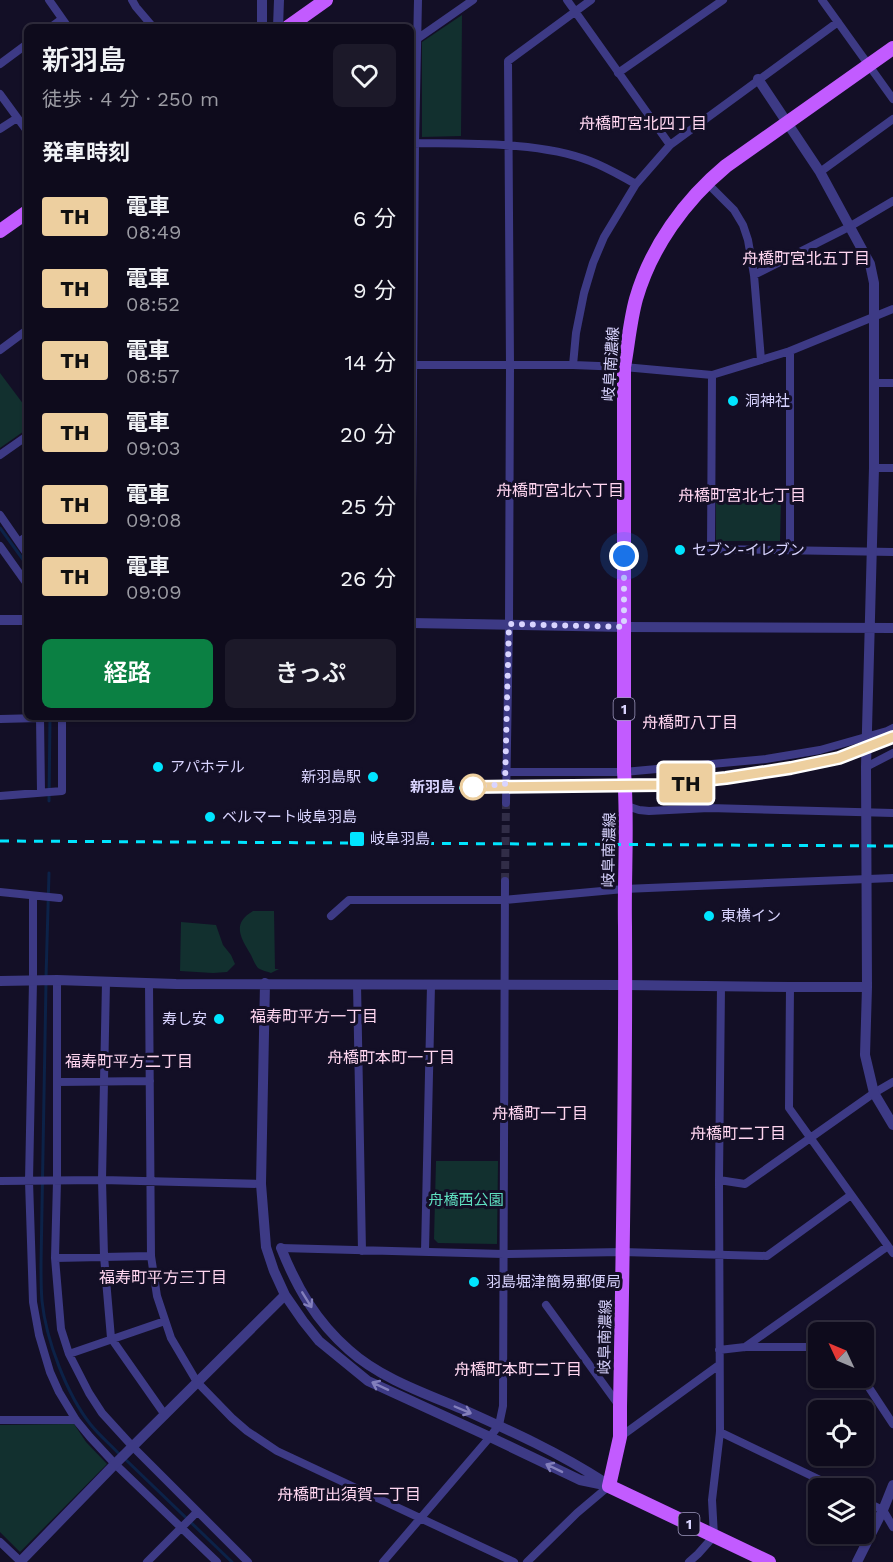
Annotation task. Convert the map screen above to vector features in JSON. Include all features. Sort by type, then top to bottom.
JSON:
[{"type":"main road","points":[[292,24],[326,0]]},
{"type":"main road","name":"岐阜南濃線","points":[[609,1486],[620,1437],[624,889],[627,806],[624,772],[624,367],[631,320],[645,274],[667,232],[692,197],[706,182],[786,122],[893,48]]},
{"type":"main road","points":[[0,231],[24,214]]},
{"type":"main road","name":"1","points":[[609,1486],[769,1562]]},
{"type":"street","points":[[49,0],[66,24]]},
{"type":"street","points":[[132,0],[150,24]]},
{"type":"street","points":[[262,0],[262,24]]},
{"type":"street","points":[[278,24],[279,0]]},
{"type":"street","points":[[414,118],[418,0]]},
{"type":"street","points":[[417,39],[473,0]]},
{"type":"street","points":[[567,0],[670,145]]},
{"type":"street","points":[[506,803],[510,365],[508,61],[591,0]]},
{"type":"street","points":[[618,73],[723,0]]},
{"type":"street","points":[[822,0],[893,99]]},
{"type":"street","points":[[55,24],[62,19]]},
{"type":"street","points":[[573,365],[576,333],[593,263],[604,237],[636,184],[670,145],[838,22]]},
{"type":"street","points":[[0,64],[24,46]]},
{"type":"street","points":[[758,79],[820,172],[870,264],[874,283],[873,551],[865,812],[867,879],[865,1055],[874,1093],[893,1125]]},
{"type":"street","points":[[0,94],[24,127]]},
{"type":"street","points":[[0,129],[17,117]]},
{"type":"street","points":[[820,172],[893,119]]},
{"type":"street","points":[[414,144],[507,146],[550,150],[589,161],[636,184]]},
{"type":"street","points":[[706,182],[734,210],[743,225],[748,240],[754,275],[761,360]]},
{"type":"street","points":[[754,275],[849,227],[893,201]]},
{"type":"street","points":[[414,365],[573,365],[712,375],[790,351],[893,309]]},
{"type":"street","points":[[0,350],[24,332]]},
{"type":"street","points":[[790,351],[790,550]]},
{"type":"street","points":[[712,375],[711,549],[893,552]]},
{"type":"street","points":[[875,383],[893,383]]},
{"type":"street","points":[[0,455],[24,438]]},
{"type":"street","points":[[874,468],[893,468]]},
{"type":"street","points":[[0,515],[24,550]]},
{"type":"street","points":[[19,542],[24,539]]},
{"type":"street","points":[[0,546],[24,580]]},
{"type":"street","points":[[0,620],[24,620]]},
{"type":"street","points":[[414,623],[893,628]]},
{"type":"street","points":[[0,718],[24,718]]},
{"type":"street","points":[[40,720],[43,792]]},
{"type":"street","points":[[0,796],[62,791],[62,720]]},
{"type":"street","points":[[506,772],[624,772],[766,759],[809,752],[893,728]]},
{"type":"street","points":[[866,767],[893,753]]},
{"type":"street","points":[[708,765],[709,808]]},
{"type":"street","points":[[627,806],[649,811],[709,808],[893,813]]},
{"type":"street","points":[[331,916],[349,900],[504,900],[624,889],[893,878]]},
{"type":"street","points":[[383,1562],[490,1437],[499,1425],[503,1406],[505,881]]},
{"type":"street","points":[[0,892],[57,898]]},
{"type":"street","points":[[38,896],[32,1181],[33,1302],[39,1335],[58,1392],[76,1420],[90,1437],[183,1526],[217,1562]]},
{"type":"street","points":[[55,980],[57,1082],[54,1181],[55,1258],[61,1329],[69,1354],[102,1413],[131,1448],[248,1562]]},
{"type":"street","points":[[0,981],[867,987]]},
{"type":"street","points":[[106,982],[102,1180],[104,1256],[111,1338],[165,1415]]},
{"type":"street","points":[[149,983],[151,1256],[157,1296],[171,1338],[196,1382],[247,1431],[277,1451],[514,1562]]},
{"type":"street","points":[[265,983],[261,1184],[266,1247],[285,1295],[319,1341],[368,1381],[580,1480],[609,1486]]},
{"type":"street","points":[[357,984],[362,1251]]},
{"type":"street","points":[[425,1252],[431,985]]},
{"type":"street","points":[[689,1562],[714,1536],[712,1500],[720,1432],[721,986]]},
{"type":"street","points":[[745,1347],[890,1250],[789,1108],[790,987]]},
{"type":"street","points":[[57,1082],[150,1081]]},
{"type":"street","points":[[719,1180],[745,1184],[809,1137],[893,1082]]},
{"type":"street","points":[[0,1181],[102,1180],[261,1184]]},
{"type":"street","points":[[609,1486],[578,1465],[499,1425],[424,1393],[364,1362],[331,1333],[317,1316],[293,1278],[281,1248],[503,1254],[622,1252],[767,1256],[851,1195]]},
{"type":"street","points":[[55,1258],[151,1256]]},
{"type":"street","points":[[0,1542],[20,1562],[196,1382],[285,1295]]},
{"type":"street","points":[[546,1305],[620,1407]]},
{"type":"street","points":[[69,1354],[165,1321]]},
{"type":"street","points":[[719,1350],[745,1347],[808,1347]]},
{"type":"street","points":[[620,1437],[719,1365]]},
{"type":"street","points":[[869,1388],[893,1424]]},
{"type":"street","points":[[0,1420],[76,1420]]},
{"type":"street","points":[[720,1432],[816,1478]]},
{"type":"street","points":[[857,1562],[893,1485]]},
{"type":"street","points":[[527,1562],[577,1513],[609,1486]]},
{"type":"street","points":[[874,1506],[883,1510],[893,1527]]},
{"type":"street","points":[[147,1562],[196,1512]]},
{"type":"green space","points":[[462,15],[461,136],[422,137],[422,42]]},
{"type":"green space","points":[[0,373],[24,405],[24,431],[0,448]]},
{"type":"green space","points":[[781,501],[780,541],[716,541],[716,503]]},
{"type":"green space","points":[[253,911],[274,911],[275,969],[279,969],[271,973],[257,967],[241,937],[242,921]]},
{"type":"green space","points":[[181,922],[216,925],[223,945],[235,964],[227,972],[180,971]]},
{"type":"green space","name":"舟橋西公園","points":[[436,1161],[498,1161],[497,1244],[438,1243],[434,1239]]},
{"type":"green space","points":[[74,1424],[86,1442],[107,1464],[20,1552],[0,1532],[0,1425]]},
{"type":"waterway","points":[[0,528],[24,561]]},
{"type":"waterway","points":[[49,801],[50,720]]},
{"type":"waterway","points":[[46,977],[49,873]]},
{"type":"waterway","points":[[46,983],[41,1264],[44,1316],[59,1366],[82,1413],[120,1455]]},
{"type":"waterway","points":[[125,1459],[232,1562]]},
{"type":"tunnel","points":[[505,881],[506,803]]},
{"type":"railway","points":[[459,788],[632,786],[697,782],[815,764],[863,750],[893,737]]},
{"type":"railway","points":[[0,841],[893,846]]},
{"type":"train","name":"TH","points":[[473,787],[632,786],[726,778],[839,758],[893,737]]},
{"type":"place","name":"洞神社","points":[[733,401]]},
{"type":"place","name":"セブン-イレブン","points":[[680,550]]},
{"type":"place","name":"アパホテル","points":[[158,767]]},
{"type":"place","name":"新羽島駅","points":[[373,777]]},
{"type":"place","name":"新羽島","points":[[473,787]]},
{"type":"place","name":"ベルマート岐阜羽島","points":[[210,817]]},
{"type":"place","name":"岐阜羽島","points":[[357,839]]},
{"type":"place","name":"東横イン","points":[[709,916]]},
{"type":"place","name":"寿し安","points":[[219,1019]]},
{"type":"place","name":"羽島堀津簡易郵便局","points":[[474,1282]]},
{"type":"district","name":"舟橋町宮北四丁目","points":[[643,123]]},
{"type":"district","name":"舟橋町宮北五丁目","points":[[806,258]]},
{"type":"district","name":"舟橋町宮北六丁目","points":[[560,490]]},
{"type":"district","name":"舟橋町宮北七丁目","points":[[742,495]]},
{"type":"district","name":"舟橋町八丁目","points":[[690,722]]},
{"type":"district","name":"福寿町平方一丁目","points":[[314,1016]]},
{"type":"district","name":"舟橋町本町一丁目","points":[[391,1057]]},
{"type":"district","name":"福寿町平方二丁目","points":[[129,1061]]},
{"type":"district","name":"舟橋町一丁目","points":[[540,1113]]},
{"type":"district","name":"舟橋町二丁目","points":[[738,1133]]},
{"type":"district","name":"福寿町平方三丁目","points":[[163,1277]]},
{"type":"district","name":"舟橋町本町二丁目","points":[[518,1369]]},
{"type":"district","name":"舟橋町出須賀一丁目","points":[[349,1494]]},
{"type":"route","points":[[473,787],[505,784],[509,624],[624,627],[624,556]]}]
